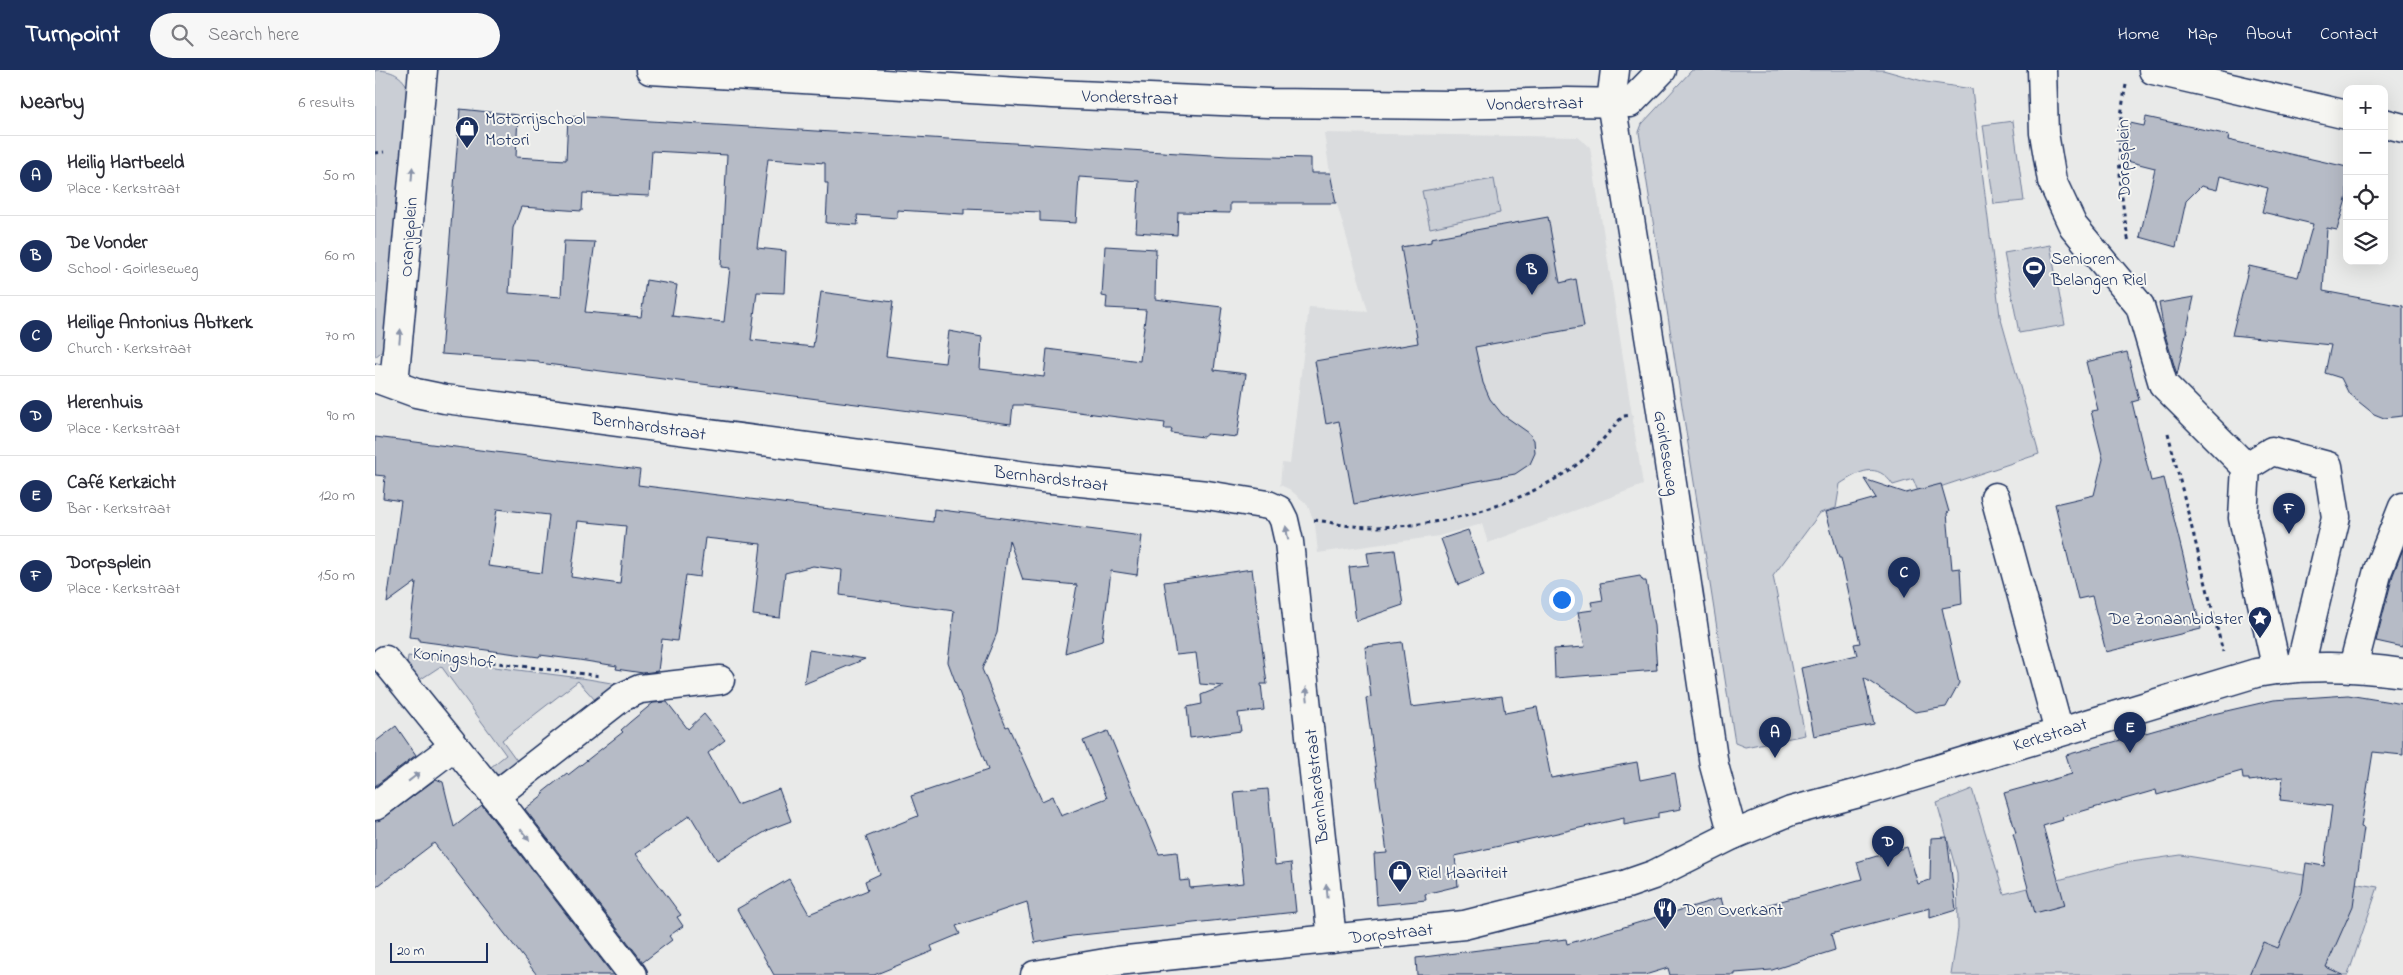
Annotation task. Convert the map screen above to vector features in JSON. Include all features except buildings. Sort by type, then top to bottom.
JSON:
[{"type":"street","name":"Oranjeplein","points":[[385,381],[423,70]]},
{"type":"street","name":"Vonderstraat","points":[[650,70],[889,77],[1269,103],[1450,105],[1630,103],[1662,70]]},
{"type":"street","name":"Goirleseweg","points":[[1615,70],[1611,102],[1661,410],[1714,765],[1733,835]]},
{"type":"street","points":[[2042,70],[2044,133],[2052,181],[2073,226],[2140,306],[2163,384],[2247,467],[2243,518],[2289,668]]},
{"type":"street","points":[[2153,70],[2343,114]]},
{"type":"street","points":[[2388,124],[2403,128]]},
{"type":"street","name":"Bernhardstraat","points":[[385,381],[416,393],[445,399],[1143,490],[1207,495],[1268,505],[1279,510],[1284,520],[1306,689],[1332,939]]},
{"type":"street","points":[[2247,467],[2272,450],[2329,466],[2336,517],[2289,668]]},
{"type":"street","points":[[1995,496],[2059,732]]},
{"type":"street","points":[[2353,667],[2379,570],[2403,507]]},
{"type":"street","name":"Koningshof","points":[[385,660],[495,796],[633,975]]},
{"type":"street","name":"Kerkstraat","points":[[1733,835],[1791,811],[1859,793],[2230,681],[2289,668],[2353,667],[2403,673]]},
{"type":"street","points":[[495,796],[622,697],[640,689],[720,680]]},
{"type":"street","points":[[375,806],[454,746]]},
{"type":"street","name":"Dorpstraat","points":[[1035,975],[1117,962],[1464,925],[1580,897],[1653,875],[1733,835]]},
{"type":"path","name":"Dorpsplein","points":[[2127,79],[2119,149],[2124,219],[2130,248]]},
{"type":"path","points":[[1284,520],[1297,517],[1352,526],[1383,526],[1459,516],[1491,508],[1525,496],[1557,479],[1581,462],[1623,416],[1661,410]]},
{"type":"path","points":[[2165,425],[2230,681]]},
{"type":"path","name":"Koningshof","points":[[385,660],[399,650],[615,678],[622,697]]},
{"type":"shaded area","points":[[375,70],[396,74],[409,91],[385,349],[375,357]]},
{"type":"shaded area","points":[[1692,70],[1883,70],[1926,82],[1972,89],[2000,316],[2039,454],[1919,494],[1913,479],[1893,485],[1881,473],[1874,471],[1861,472],[1840,484],[1836,508],[1820,513],[1773,576],[1805,735],[1745,747],[1735,743],[1639,132],[1642,124]]},
{"type":"shaded area","points":[[2013,121],[2024,201],[1994,204],[1983,125]]},
{"type":"shaded area","points":[[1324,133],[1578,137],[1590,147],[1643,485],[1488,543],[1482,524],[1439,536],[1318,553],[1315,524],[1307,504],[1289,489],[1280,485],[1282,463],[1290,464],[1309,307],[1368,311],[1332,187]]},
{"type":"shaded area","points":[[1494,179],[1500,213],[1430,228],[1422,191]]},
{"type":"shaded area","name":"Senioren Belangen Riel","points":[[2050,245],[2065,325],[2019,333],[2004,253]]},
{"type":"shaded area","points":[[408,656],[617,684],[596,701],[578,681],[502,740],[518,762],[495,776],[486,771],[506,755],[441,666],[418,681],[407,665]]},
{"type":"shaded area","points":[[1972,789],[2004,894],[2124,863],[2181,855],[2378,887],[2348,975],[1951,975],[1958,929],[1957,873],[1937,803]]},
{"type":"place","name":"Motorrijschool Motori","points":[[467,149]]},
{"type":"place","name":"Senioren Belangen Riel","points":[[2034,289]]},
{"type":"place","name":"De Vonder","points":[[1532,295]]},
{"type":"place","name":"Dorpsplein","points":[[2289,534]]},
{"type":"place","name":"Heilige Antonius Abtkerk","points":[[1904,598]]},
{"type":"place","name":"De Zonaanbidster","points":[[2260,639]]},
{"type":"place","name":"Café Kerkzicht","points":[[2130,753]]},
{"type":"place","name":"Heilig Hartbeeld","points":[[1775,758]]},
{"type":"place","name":"Herenhuis","points":[[1888,867]]},
{"type":"place","name":"Riel Haariteit","points":[[1400,893]]},
{"type":"place","name":"Den Overkant","points":[[1665,930]]}]
